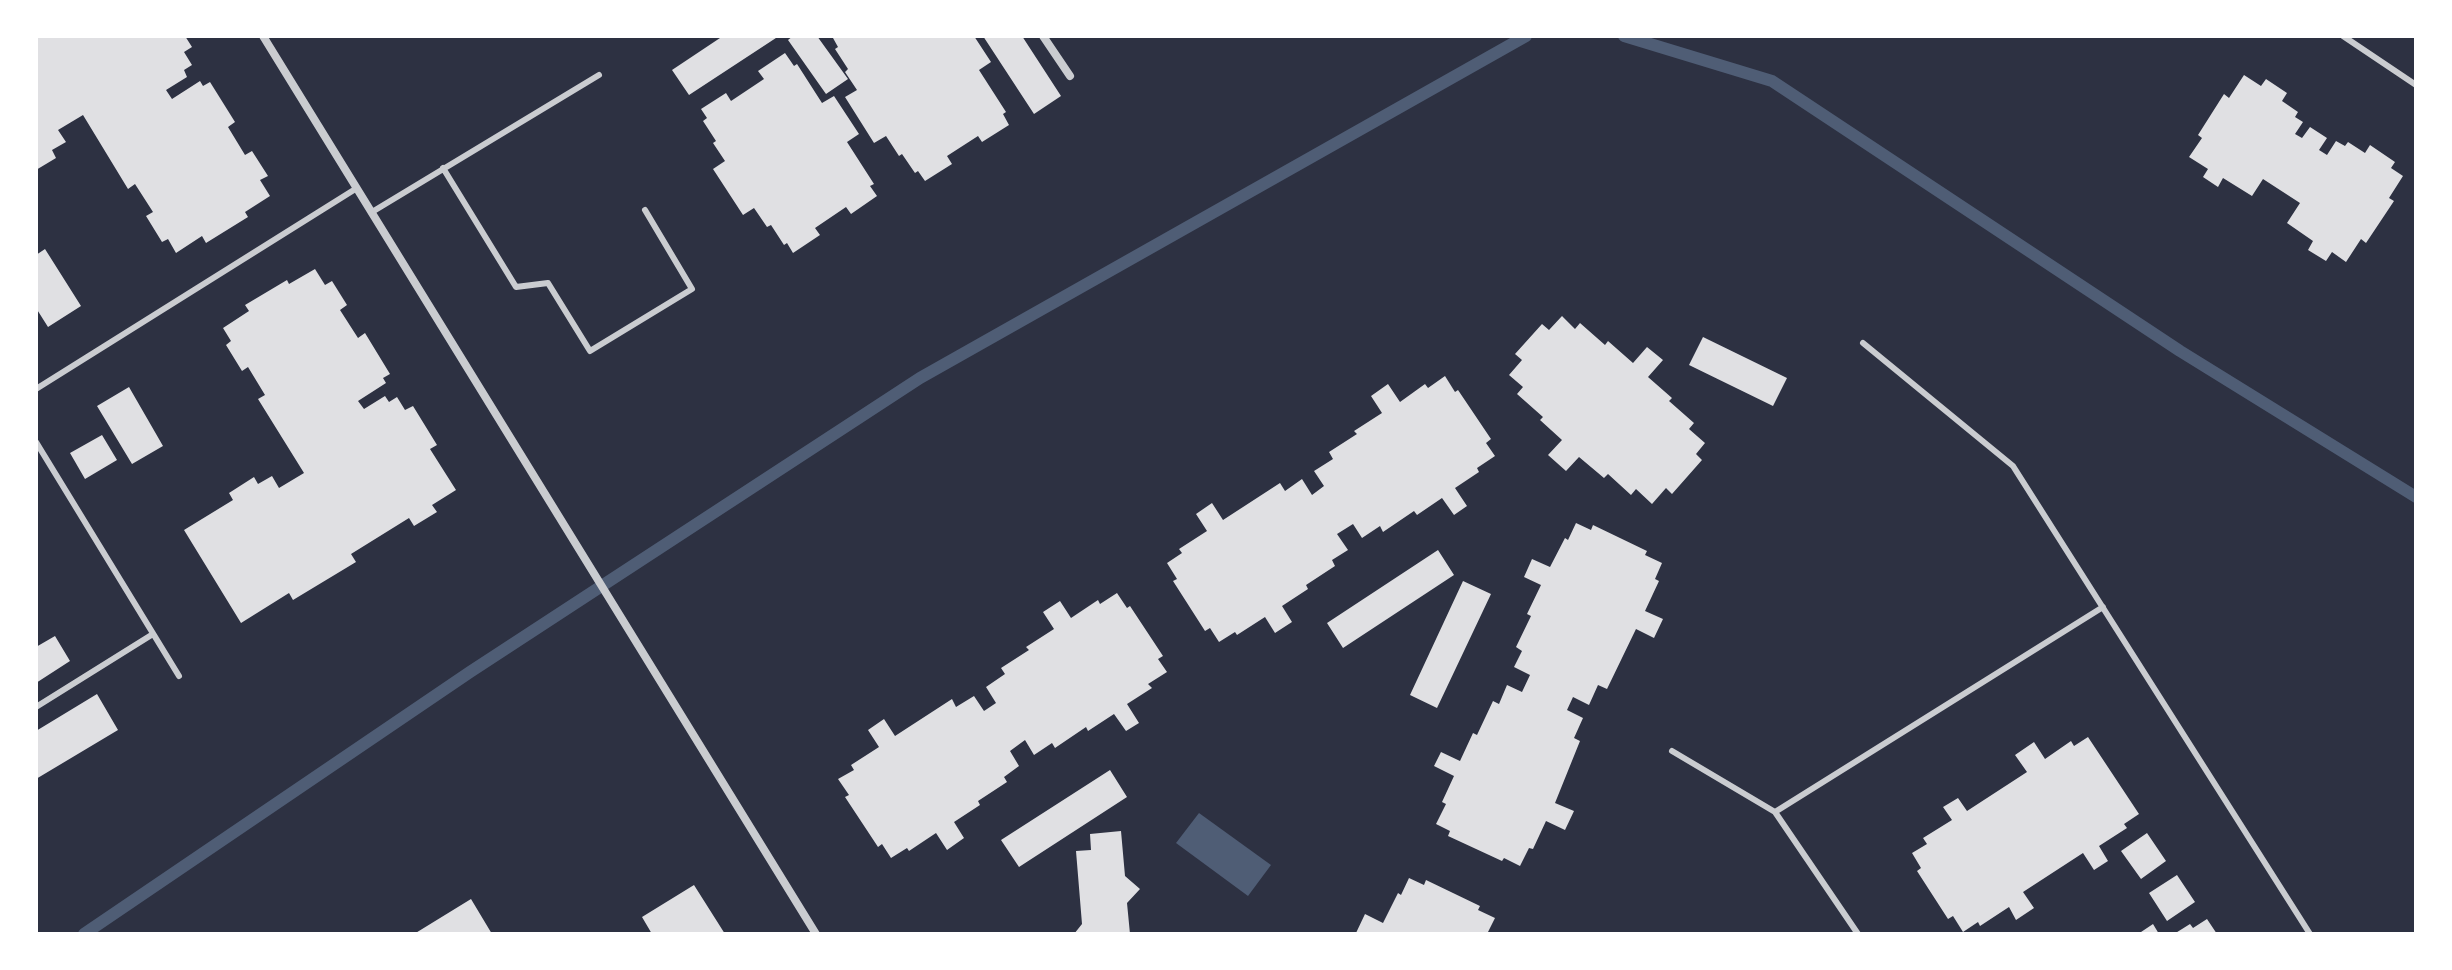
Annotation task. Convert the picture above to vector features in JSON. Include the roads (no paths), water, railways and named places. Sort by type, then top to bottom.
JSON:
[{"type":"street","points":[[263,36],[816,934]]},
{"type":"street","points":[[1043,36],[1070,76]]},
{"type":"lane","points":[[2343,36],[2416,85]]},
{"type":"lane","points":[[372,212],[599,75]]},
{"type":"lane","points":[[443,168],[516,287],[548,283],[590,351],[692,289],[645,210]]},
{"type":"lane","points":[[36,389],[357,188]]},
{"type":"lane","points":[[1863,343],[2013,466],[2310,934]]},
{"type":"lane","points":[[36,442],[179,676]]},
{"type":"lane","points":[[1775,812],[2103,607]]},
{"type":"lane","points":[[36,707],[153,634]]},
{"type":"lane","points":[[1672,751],[1775,812],[1858,934]]},
{"type":"water","points":[[1199,813],[1271,865],[1248,896],[1176,843]]},
{"type":"waterway","points":[[84,934],[470,672],[920,378],[1526,36]]},
{"type":"waterway","points":[[1624,36],[1772,81],[2180,351],[2416,497]]}]
